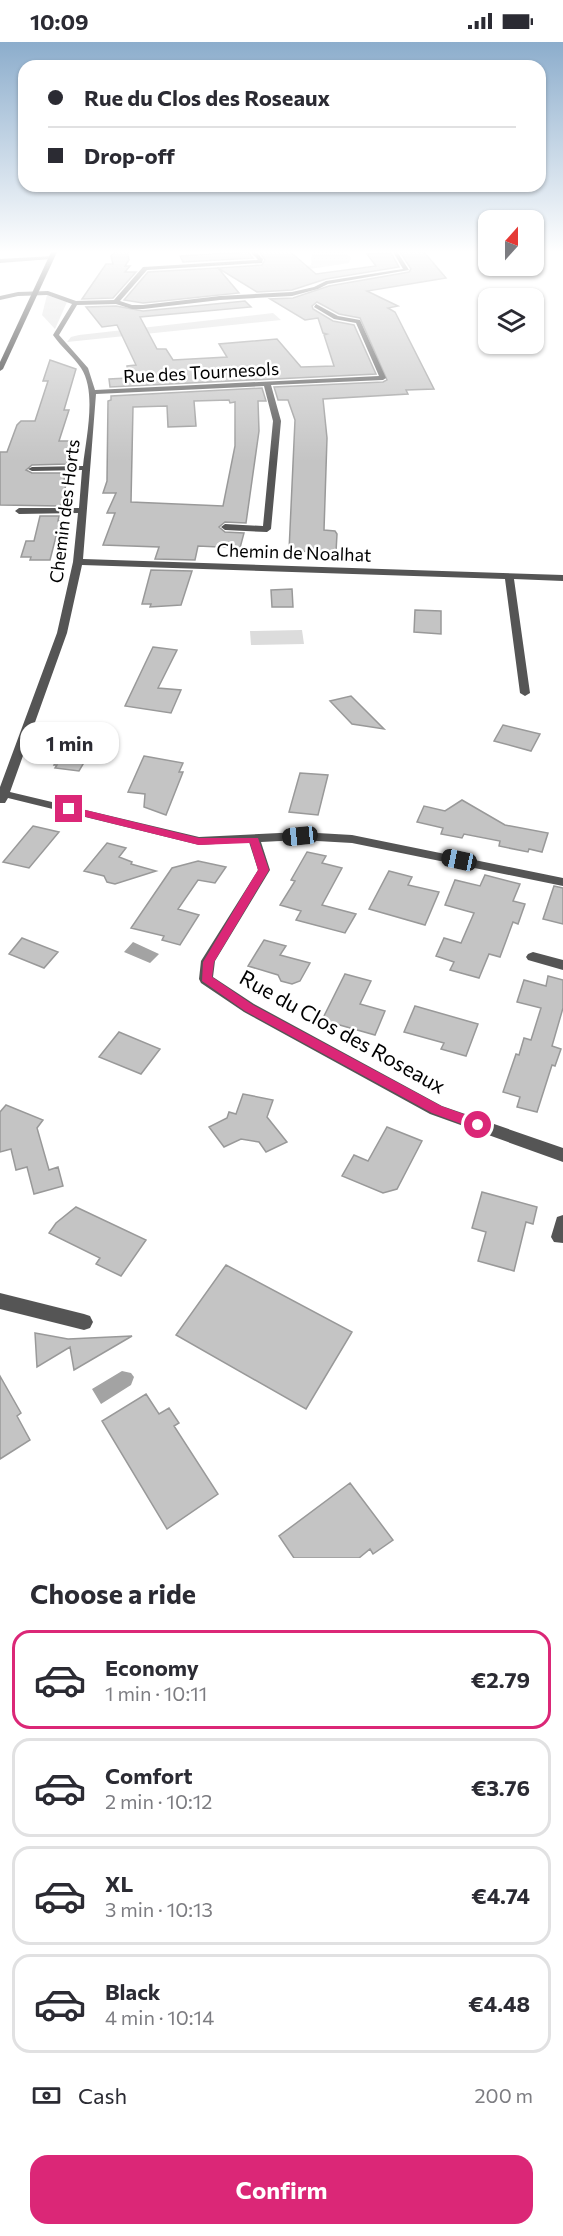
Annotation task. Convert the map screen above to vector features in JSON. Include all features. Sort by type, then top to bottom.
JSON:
[{"type":"street","points":[[0,369],[22,321]]},
{"type":"street","name":"Chemin des Horts","points":[[2,797],[62,633],[78,562],[93,392],[92,378],[56,335],[64,321]]},
{"type":"street","name":"Rue des Tournesols","points":[[93,392],[383,378],[356,321]]},
{"type":"street","points":[[225,527],[267,528],[277,422],[267,384]]},
{"type":"street","points":[[32,469],[87,468]]},
{"type":"street","points":[[19,511],[83,510]]},
{"type":"street","name":"Chemin de Noalhat","points":[[78,562],[563,578]]},
{"type":"street","points":[[509,576],[525,693]]},
{"type":"street","points":[[2,797],[199,841],[300,836],[352,839],[563,882]]},
{"type":"street","name":"Rue du Clos des Roseaux","points":[[254,840],[264,870],[208,962],[206,979],[249,1008],[436,1110],[563,1155]]},
{"type":"street","points":[[533,957],[563,965]]},
{"type":"street","points":[[0,1300],[84,1322]]},
{"type":"shaded area","points":[[47,321],[59,321],[55,329]]},
{"type":"shaded area","points":[[205,321],[274,321],[67,342],[71,337]]},
{"type":"shaded area","points":[[302,630],[304,644],[251,645],[250,631]]},
{"type":"shaded area","points":[[133,942],[159,954],[150,963],[124,952]]},
{"type":"shaded area","points":[[122,1371],[131,1373],[134,1377],[131,1385],[101,1404],[92,1389]]},
{"type":"building","points":[[97,321],[142,321],[157,349],[166,349],[173,360],[227,357],[219,344],[277,339],[301,367],[334,366],[324,335],[327,334],[323,333],[319,321],[354,325],[376,374],[110,387],[109,379],[128,378],[127,366],[136,365],[117,325],[102,327]]},
{"type":"building","points":[[361,321],[399,321],[434,389],[406,390],[408,394],[323,399],[327,438],[324,530],[335,531],[337,534],[336,552],[289,551],[295,420],[288,400],[278,400],[274,387],[387,380]]},
{"type":"building","points":[[50,360],[76,369],[64,410],[69,410],[59,441],[70,441],[67,464],[32,465],[26,470],[32,473],[65,473],[64,480],[67,480],[61,506],[0,505],[0,452],[7,452],[17,425],[21,421],[35,421],[48,381],[43,381]]},
{"type":"building","points":[[262,388],[266,401],[258,401],[259,431],[246,523],[225,522],[219,527],[225,532],[244,533],[240,548],[198,546],[195,560],[155,559],[159,547],[103,545],[115,513],[107,513],[116,493],[103,493],[107,481],[108,401],[111,400],[111,396]],"holes":[[[229,400],[230,403],[235,402],[235,446],[223,506],[131,502],[133,407],[167,406],[168,427],[196,426],[194,401]]]},
{"type":"building","points":[[40,516],[59,516],[58,521],[60,521],[50,560],[30,560],[31,557],[21,557],[26,541],[34,541]]},
{"type":"building","points":[[151,570],[192,571],[181,605],[150,607],[151,604],[142,604]]},
{"type":"building","points":[[292,589],[293,607],[272,607],[271,590]]},
{"type":"building","points":[[415,610],[441,611],[441,634],[414,632]]},
{"type":"building","points":[[153,647],[177,650],[158,688],[181,690],[171,713],[125,706]]},
{"type":"building","points":[[351,696],[384,729],[352,724],[330,701]]},
{"type":"building","points":[[503,725],[540,734],[531,751],[494,741]]},
{"type":"building","points":[[68,739],[96,742],[79,771],[55,768],[57,765],[54,765]]},
{"type":"building","points":[[144,756],[183,763],[179,772],[183,772],[166,815],[144,807],[145,794],[128,792]]},
{"type":"building","points":[[300,773],[328,775],[318,815],[289,812]]},
{"type":"building","points":[[462,800],[505,825],[548,833],[542,852],[529,849],[528,852],[499,846],[500,841],[464,834],[462,838],[441,834],[443,828],[417,822],[424,806],[445,811]]},
{"type":"building","points":[[33,826],[59,832],[29,868],[3,862]]},
{"type":"building","points":[[107,843],[126,848],[119,857],[132,862],[131,864],[156,871],[115,884],[107,882],[104,876],[84,871]]},
{"type":"building","points":[[307,852],[326,856],[322,863],[342,868],[322,905],[356,914],[345,933],[296,920],[301,911],[280,905],[295,881],[291,880]]},
{"type":"building","points":[[198,861],[226,867],[215,883],[198,880],[178,909],[199,915],[180,945],[162,940],[164,936],[131,928],[172,868]]},
{"type":"building","points":[[389,871],[412,877],[408,885],[439,892],[425,925],[369,909]]},
{"type":"building","points":[[485,875],[520,884],[513,901],[525,904],[518,924],[513,922],[500,957],[489,954],[479,978],[450,970],[454,962],[436,956],[444,938],[461,943],[474,913],[445,905],[455,880],[480,886]]},
{"type":"building","points":[[554,886],[563,888],[563,924],[543,919]]},
{"type":"building","points":[[22,938],[58,952],[44,968],[9,954]]},
{"type":"building","points":[[264,940],[286,946],[280,955],[310,963],[300,981],[292,984],[281,981],[278,975],[248,966]]},
{"type":"building","points":[[345,974],[371,981],[360,1004],[385,1011],[375,1035],[322,1020]]},
{"type":"building","points":[[548,976],[563,980],[563,1008],[552,1046],[561,1049],[555,1066],[552,1065],[537,1112],[517,1107],[520,1097],[503,1092],[524,1038],[531,1040],[541,1008],[517,1002],[524,980],[546,986]]},
{"type":"building","points":[[415,1006],[478,1024],[466,1056],[441,1049],[444,1043],[404,1032]]},
{"type":"building","points":[[119,1032],[160,1049],[141,1074],[99,1057]]},
{"type":"building","points":[[243,1094],[273,1100],[267,1117],[287,1142],[266,1152],[259,1142],[241,1139],[224,1147],[209,1127],[227,1118],[229,1112],[236,1114]]},
{"type":"building","points":[[6,1105],[43,1120],[37,1128],[49,1170],[58,1167],[63,1186],[34,1194],[27,1167],[16,1170],[11,1149],[0,1152],[0,1112]]},
{"type":"building","points":[[387,1127],[422,1141],[397,1189],[383,1193],[342,1176],[354,1155],[368,1161]]},
{"type":"building","points":[[482,1192],[537,1207],[533,1224],[526,1222],[514,1271],[478,1261],[486,1232],[472,1228]]},
{"type":"building","points":[[76,1207],[146,1240],[121,1276],[96,1264],[100,1258],[49,1233],[56,1223]]},
{"type":"building","points":[[226,1265],[352,1332],[306,1409],[176,1335]]},
{"type":"building","points":[[35,1333],[68,1339],[132,1336],[74,1370],[70,1347],[37,1367]]},
{"type":"building","points":[[0,1376],[21,1413],[17,1416],[30,1440],[0,1459]]},
{"type":"building","points":[[146,1394],[159,1414],[169,1408],[179,1423],[174,1426],[218,1494],[167,1529],[102,1421]]},
{"type":"building","points":[[350,1483],[393,1540],[373,1554],[370,1549],[359,1558],[294,1558],[279,1536]]},
{"type":"route","points":[[69,809],[199,841],[254,840],[264,870],[208,962],[206,979],[249,1008],[436,1110],[478,1125]]}]
